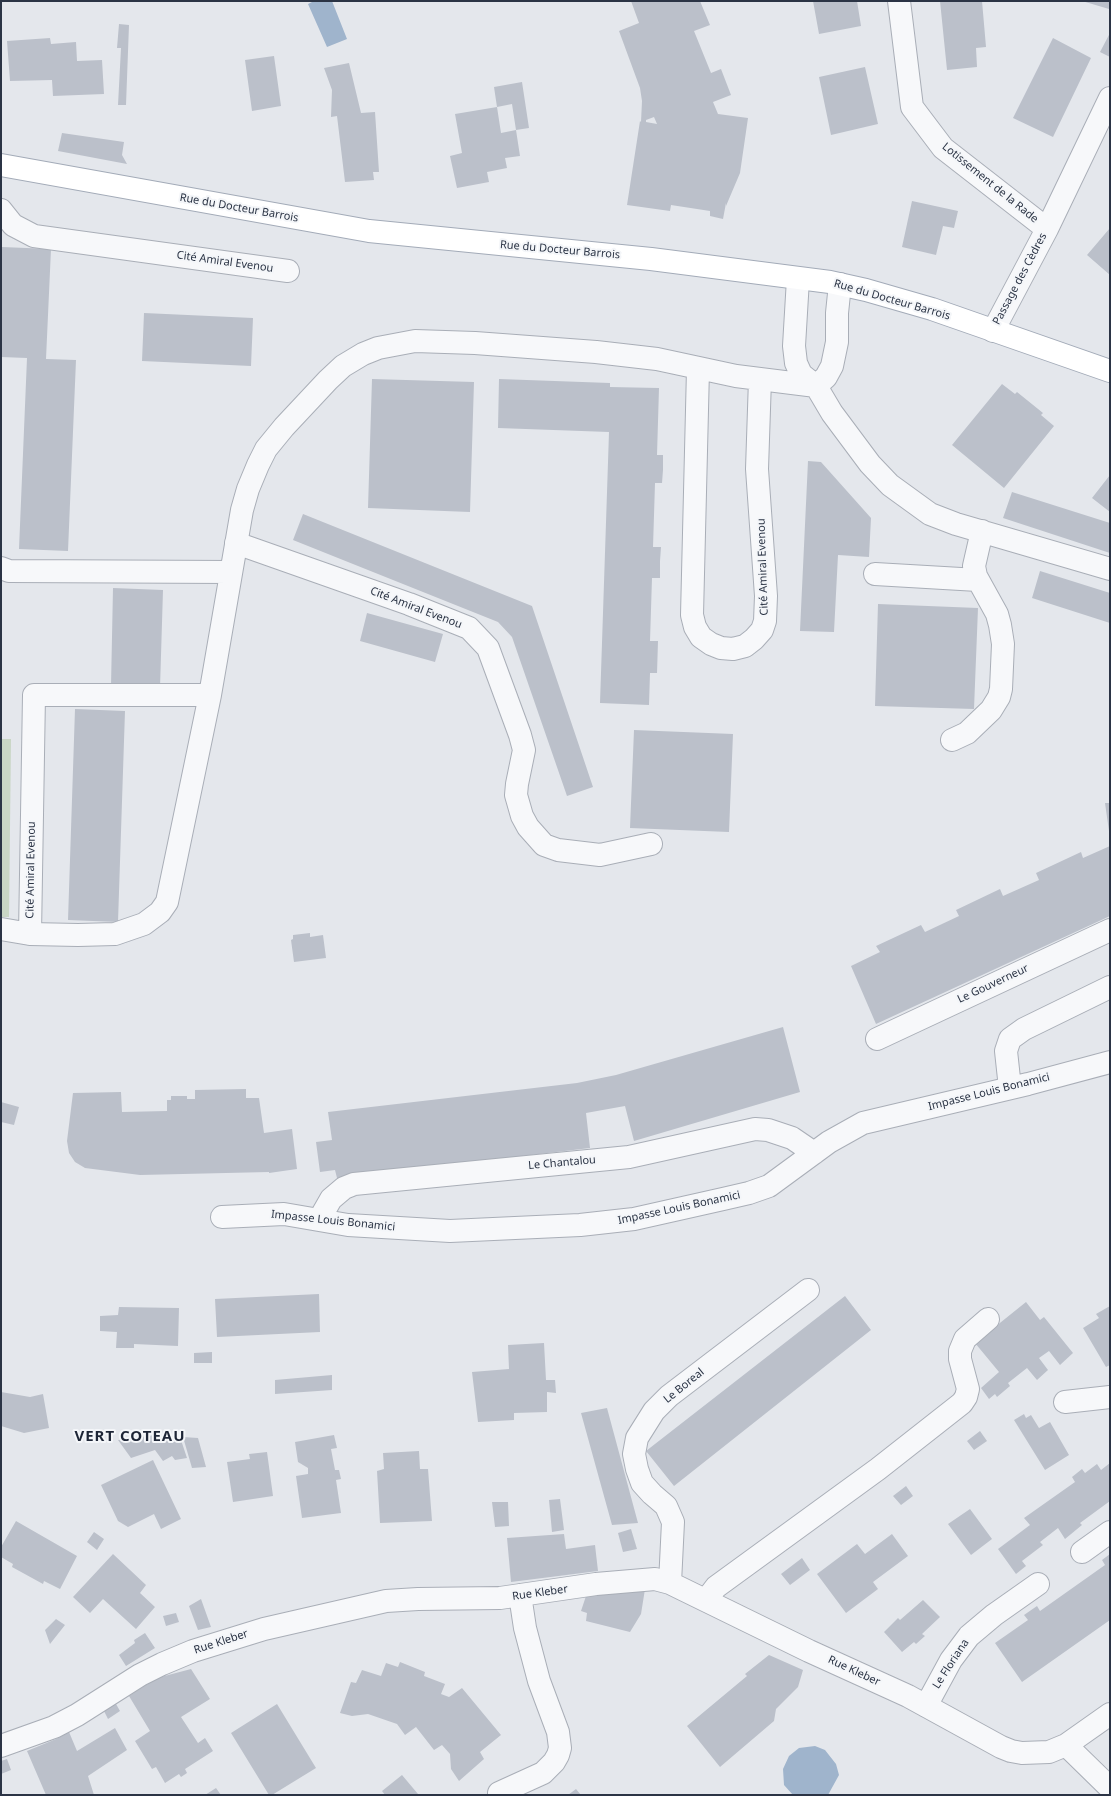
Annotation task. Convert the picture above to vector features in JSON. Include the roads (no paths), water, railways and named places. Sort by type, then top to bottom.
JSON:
[{"type":"main road","name":"Rue du Docteur Barrois","points":[[1,165],[369,231],[651,258],[840,284],[925,308],[1110,371]]},
{"type":"street","name":"Lotissement de la Rade","points":[[899,1],[912,107],[944,148],[1046,229]]},
{"type":"street","name":"Passage des Cèdres","points":[[993,331],[1046,229],[1110,98]]},
{"type":"street","name":"Cité Amiral Evenou","points":[[1,210],[13,225],[34,236],[288,271]]},
{"type":"street","points":[[798,279],[794,346],[796,362],[801,374],[816,386],[850,437],[890,485],[930,514],[956,524],[1110,569]]},
{"type":"street","points":[[816,386],[826,377],[832,366],[837,342],[837,313],[840,284]]},
{"type":"street","name":"Cité Amiral Evenou","points":[[210,695],[34,694],[30,934],[115,934],[144,924],[160,912],[167,902],[210,695],[236,543],[248,489],[266,449],[284,427],[328,380],[353,360],[378,348],[415,341],[475,343],[657,359],[698,369],[816,386]]},
{"type":"street","name":"Cité Amiral Evenou","points":[[698,369],[692,615],[695,627],[701,637],[710,644],[722,648],[733,649],[745,646],[762,630],[765,621],[766,596],[757,469],[757,432],[760,379]]},
{"type":"street","points":[[952,740],[967,732],[991,710],[1001,689],[1003,644],[1000,625],[997,614],[978,580],[974,566],[982,531]]},
{"type":"street","name":"Cité Amiral Evenou","points":[[236,543],[409,604],[469,628],[488,648],[520,735],[524,750],[516,795],[522,816],[528,827],[544,845],[558,850],[600,855],[651,844]]},
{"type":"street","points":[[1,568],[9,571],[231,572]]},
{"type":"street","points":[[875,574],[978,580]]},
{"type":"street","points":[[1,929],[30,934]]},
{"type":"street","name":"Le Gouverneur","points":[[877,1039],[1110,930]]},
{"type":"street","points":[[1010,1088],[1006,1051],[1010,1039],[1024,1029],[1110,987]]},
{"type":"street","name":"Impasse Louis Bonamici","points":[[222,1217],[276,1214],[377,1228],[450,1231],[580,1225],[634,1219],[749,1193],[769,1186],[843,1133],[863,1123],[1010,1088],[1110,1062]]},
{"type":"street","name":"Le Chantalou","points":[[323,1220],[323,1213],[331,1199],[344,1188],[354,1184],[629,1157],[755,1129],[768,1130],[792,1138],[814,1153]]},
{"type":"street","name":"Le Boreal","points":[[670,1583],[673,1522],[666,1506],[652,1494],[642,1482],[637,1469],[634,1454],[637,1438],[654,1411],[669,1396],[808,1290]]},
{"type":"street","points":[[706,1600],[716,1587],[878,1469],[962,1403],[966,1398],[968,1389],[960,1359],[960,1350],[965,1339],[988,1319]]},
{"type":"street","points":[[1065,1402],[1110,1396]]},
{"type":"street","points":[[1082,1552],[1110,1532]]},
{"type":"street","name":"Rue Kleber","points":[[1,1746],[54,1727],[77,1715],[140,1674],[162,1664],[193,1651],[264,1629],[386,1602],[418,1599],[500,1598],[655,1579],[670,1583],[926,1706],[1011,1751],[1035,1754],[1049,1752],[1066,1745],[1110,1714]]},
{"type":"street","name":"Le Floriana","points":[[926,1706],[951,1660],[969,1636],[994,1615],[1038,1584]]},
{"type":"street","points":[[499,1793],[543,1773],[554,1762],[560,1748],[558,1732],[537,1674],[525,1628],[520,1595]]},
{"type":"street","points":[[1066,1745],[1110,1788]]},
{"type":"water","points":[[314,1],[332,1],[347,39],[327,47],[308,4]]},
{"type":"water","points":[[815,1746],[825,1750],[836,1764],[839,1775],[828,1795],[793,1795],[784,1785],[783,1769],[789,1756],[799,1748]]},
{"type":"district","name":"VERT COTEAU","points":[[130,1437]]}]
